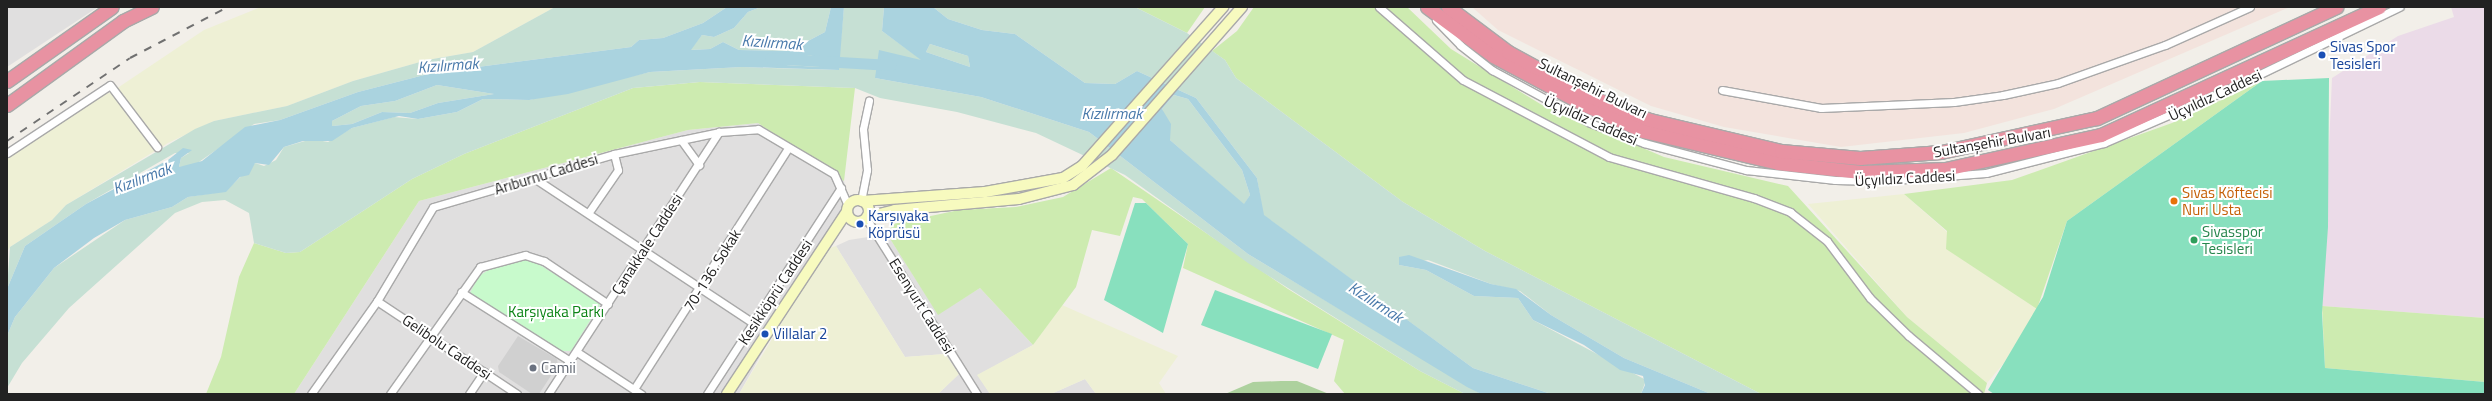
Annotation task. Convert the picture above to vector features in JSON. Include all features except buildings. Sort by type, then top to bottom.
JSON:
[{"type":"highway","points":[[7,81],[112,7]]},
{"type":"highway","points":[[7,105],[124,21],[152,7]]},
{"type":"highway","name":"Sultanşehir Bulvarı","points":[[1427,7],[1493,56],[1585,106],[1643,131],[1778,163],[1861,172],[1945,169],[2101,135],[2379,7]]},
{"type":"highway","name":"Sultanşehir Bulvarı","points":[[1448,7],[1508,52],[1589,96],[1650,120],[1781,151],[1860,158],[1941,152],[2097,118],[2336,7]]},
{"type":"street","points":[[1223,7],[1082,166],[1042,184],[861,201],[848,209],[855,221],[866,217],[1047,194],[1073,186],[1094,172],[1242,7]]},
{"type":"street","points":[[1379,7],[1464,80],[1609,157],[1754,198],[1790,212],[1827,241],[1870,298],[1908,336],[1978,394]]},
{"type":"street","name":"Üçyıldız Caddesi","points":[[1424,7],[1460,45],[1492,70],[1590,123],[1644,143],[1746,170],[1828,180],[1881,181],[1986,173],[2104,143],[2224,91],[2399,7]]},
{"type":"street","points":[[1722,90],[1821,108],[1954,102],[2003,95],[2058,83],[2165,45],[2250,7]]},
{"type":"street","points":[[7,153],[110,85],[157,147]]},
{"type":"street","points":[[861,201],[867,170],[863,129],[869,100]]},
{"type":"street","name":"Arıburnu Caddesi","points":[[311,394],[377,300],[433,207],[614,154],[719,132],[758,129],[834,174],[842,188],[848,209]]},
{"type":"street","name":"Çanakkale Caddesi","points":[[548,394],[577,352],[719,132]]},
{"type":"street","points":[[681,140],[699,165]]},
{"type":"street","name":"70-136. Sokak","points":[[634,389],[702,287],[788,148]]},
{"type":"street","points":[[589,212],[618,170],[614,154]]},
{"type":"street","points":[[534,178],[589,212],[643,250],[702,287],[755,324],[770,328]]},
{"type":"street","name":"Kesikköprü Caddesi","points":[[707,394],[755,324],[842,188]]},
{"type":"street","points":[[861,201],[868,207],[866,217]]},
{"type":"street","name":"Kesikköprü Caddesi","points":[[727,394],[848,209]]},
{"type":"street","name":"Esenyurt Caddesi","points":[[866,217],[978,394]]},
{"type":"street","points":[[390,394],[429,336],[480,267],[525,255],[544,261],[608,304]]},
{"type":"street","points":[[462,292],[570,361]]},
{"type":"street","name":"Gelibolu Caddesi","points":[[377,300],[517,394]]},
{"type":"street","points":[[755,324],[764,337]]},
{"type":"street","points":[[577,352],[641,394]]},
{"type":"street","points":[[469,394],[484,372]]},
{"type":"shaded area","points":[[7,7],[98,7],[7,67]]},
{"type":"shaded area","points":[[1472,7],[2290,7],[2054,109],[1964,133],[1841,147],[1724,127],[1651,106],[1498,30]]},
{"type":"shaded area","points":[[2451,7],[2485,7],[2485,318],[2322,306],[2332,78],[2398,36],[2454,17]]},
{"type":"shaded area","points":[[758,123],[844,181],[849,198],[739,394],[294,394],[419,201],[688,130]]},
{"type":"shaded area","points":[[887,234],[938,314],[980,288],[1033,345],[978,375],[990,394],[938,394],[959,374],[945,354],[905,357],[836,246],[849,240]]},
{"type":"shaded area","points":[[518,336],[557,359],[558,365],[539,394],[532,394],[499,372],[498,366]]},
{"type":"shaded area","points":[[1085,379],[1096,394],[1051,394]]},
{"type":"green space","points":[[261,7],[555,7],[473,52],[427,60],[353,81],[287,106],[214,121],[168,143],[66,205],[52,220],[10,247],[7,252],[7,159],[100,94],[110,93],[204,30]]},
{"type":"green space","points":[[555,7],[727,7],[703,23],[663,38],[639,40],[631,47],[432,73],[358,92],[280,120],[254,124],[193,166],[179,167],[181,158],[189,153],[175,153],[86,204],[25,246],[7,289],[10,247],[52,220],[66,205],[195,129],[214,121],[287,106],[353,81],[427,60],[473,52]]},
{"type":"green space","points":[[761,7],[831,7],[825,32],[789,51],[739,50],[723,42],[710,49],[690,50],[702,35],[714,37],[734,28],[748,12]]},
{"type":"green space","points":[[844,7],[884,7],[882,31],[922,60],[875,78],[981,97],[1089,132],[1248,254],[1481,394],[1465,394],[1420,371],[1248,263],[1125,175],[1036,133],[957,112],[880,98],[855,88],[700,82],[633,88],[464,154],[412,179],[300,252],[286,253],[254,243],[249,213],[225,200],[202,202],[175,213],[69,308],[22,363],[7,388],[7,336],[15,317],[54,268],[125,220],[172,207],[188,197],[226,191],[255,163],[264,166],[276,160],[284,147],[312,139],[328,142],[352,128],[394,117],[418,119],[457,112],[483,99],[529,100],[650,72],[742,67],[838,70]]},
{"type":"green space","points":[[933,7],[1135,7],[1187,33],[1225,60],[1236,78],[1403,202],[1485,251],[1761,394],[1711,394],[1624,358],[1551,315],[1520,291],[1491,284],[1428,260],[1399,265],[1426,270],[1474,296],[1518,298],[1533,320],[1646,380],[1641,394],[1551,394],[1473,368],[1263,215],[1257,178],[1196,98],[1137,71],[1115,84],[1085,83],[1015,34],[982,30],[948,19]]},
{"type":"green space","points":[[1135,7],[1205,7],[1187,33]]},
{"type":"green space","points":[[1254,7],[1407,7],[1451,49],[1542,105],[1664,157],[1788,186],[1907,317],[1987,383],[1984,394],[1761,394],[1485,251],[1403,202],[1236,78],[1225,60],[1212,51],[1237,31]]},
{"type":"green space","points":[[930,44],[968,56],[970,67],[926,52]]},
{"type":"green space","points":[[810,55],[820,59],[819,67],[786,65],[784,58]]},
{"type":"green space","name":"Sivasspor Tesisleri","points":[[2329,78],[2328,227],[2322,313],[2325,368],[2485,382],[2485,394],[1994,394],[1988,390],[2043,297],[2067,221],[2262,81]]},
{"type":"green space","points":[[2262,81],[2067,221],[2037,309],[1946,249],[1947,231],[1904,194],[2012,180],[2172,123]]},
{"type":"green space","points":[[700,82],[855,88],[844,181],[758,123],[688,130],[419,201],[294,394],[206,394],[221,357],[239,277],[254,243],[286,253],[300,252],[412,179],[464,154],[633,88]]},
{"type":"green space","points":[[437,85],[494,94],[438,103],[410,113],[382,112],[352,124],[332,126],[332,121],[361,106],[395,101]]},
{"type":"green space","points":[[1174,95],[1188,99],[1242,170],[1250,195],[1244,205],[1170,140],[1162,109]]},
{"type":"green space","points":[[1111,168],[1288,289],[1420,371],[1465,394],[1345,394],[1334,381],[1344,340],[1183,268],[1188,244],[1142,199],[1133,197],[1120,236],[1092,230],[1076,287],[1033,345],[980,288],[938,315],[887,234],[893,224],[959,210],[1016,207],[1063,197]]},
{"type":"green space","points":[[1904,194],[1947,232],[1947,249],[2037,309],[2004,363],[1987,383],[1907,317],[1808,204]]},
{"type":"green space","points":[[1135,203],[1146,203],[1188,244],[1163,333],[1104,300]]},
{"type":"green space","points":[[836,246],[905,357],[945,354],[959,374],[938,394],[739,394],[826,249]]},
{"type":"green space","name":"Karşıyaka Parkı","points":[[525,260],[535,262],[601,303],[571,351],[559,351],[470,293],[479,276],[490,269]]},
{"type":"green space","points":[[1215,290],[1332,334],[1318,369],[1201,325]]},
{"type":"green space","points":[[1062,305],[1178,356],[1159,383],[1166,394],[1096,394],[1085,379],[1051,394],[990,394],[977,375],[1033,345]]},
{"type":"green space","points":[[2322,306],[2485,318],[2485,382],[2325,368]]},
{"type":"green space","points":[[1297,381],[1329,394],[1225,394],[1253,382]]},
{"type":"water","name":"Kızılırmak","points":[[727,7],[761,7],[748,12],[734,28],[714,37],[702,35],[691,50],[710,49],[723,42],[739,50],[789,51],[825,32],[831,7],[844,7],[839,70],[742,67],[650,72],[568,94],[529,100],[483,99],[457,112],[418,119],[399,116],[352,128],[332,141],[303,141],[284,147],[269,165],[255,163],[249,175],[240,177],[226,192],[188,197],[172,207],[125,220],[94,238],[54,268],[15,317],[7,336],[7,289],[25,246],[86,204],[168,160],[183,148],[192,150],[181,158],[179,167],[202,161],[245,127],[280,120],[358,92],[432,73],[631,47],[639,40],[663,38],[703,23]],"holes":[[[810,55],[820,59],[819,67],[786,65],[785,58]],[[437,85],[494,94],[438,103],[410,113],[382,112],[352,124],[332,126],[332,121],[361,106],[395,101]]]},
{"type":"water","name":"Kızılırmak","points":[[884,7],[933,7],[948,19],[982,30],[1015,34],[1085,83],[1115,84],[1137,71],[1196,98],[1257,178],[1264,215],[1473,368],[1551,394],[1481,394],[1467,387],[1248,254],[1089,132],[981,97],[875,78],[879,50],[921,60],[882,31]],"holes":[[[930,44],[968,56],[970,67],[926,52]],[[1174,95],[1188,99],[1242,170],[1250,195],[1244,204],[1170,140],[1171,124],[1162,109]]]},
{"type":"water","name":"Kızılırmak","points":[[1409,255],[1491,284],[1516,289],[1551,315],[1624,358],[1711,394],[1641,394],[1645,385],[1643,376],[1620,370],[1584,345],[1533,320],[1518,298],[1474,296],[1426,270],[1399,265],[1399,257]]},
{"type":"waterway","name":"Kızılırmak","points":[[770,58],[891,65]]},
{"type":"railway","points":[[7,141],[130,58],[228,7]]},
{"type":"place","name":"Sivas Spor Tesisleri","points":[[2322,55]]},
{"type":"place","name":"Sivas Köftecisi Nuri Usta","points":[[2174,201]]},
{"type":"place","name":"Karşıyaka Köprüsü","points":[[860,224]]},
{"type":"place","name":"Sivasspor Tesisleri","points":[[2194,240]]},
{"type":"place","name":"Villalar 2","points":[[765,334]]},
{"type":"place","name":"Camii","points":[[533,368]]}]
